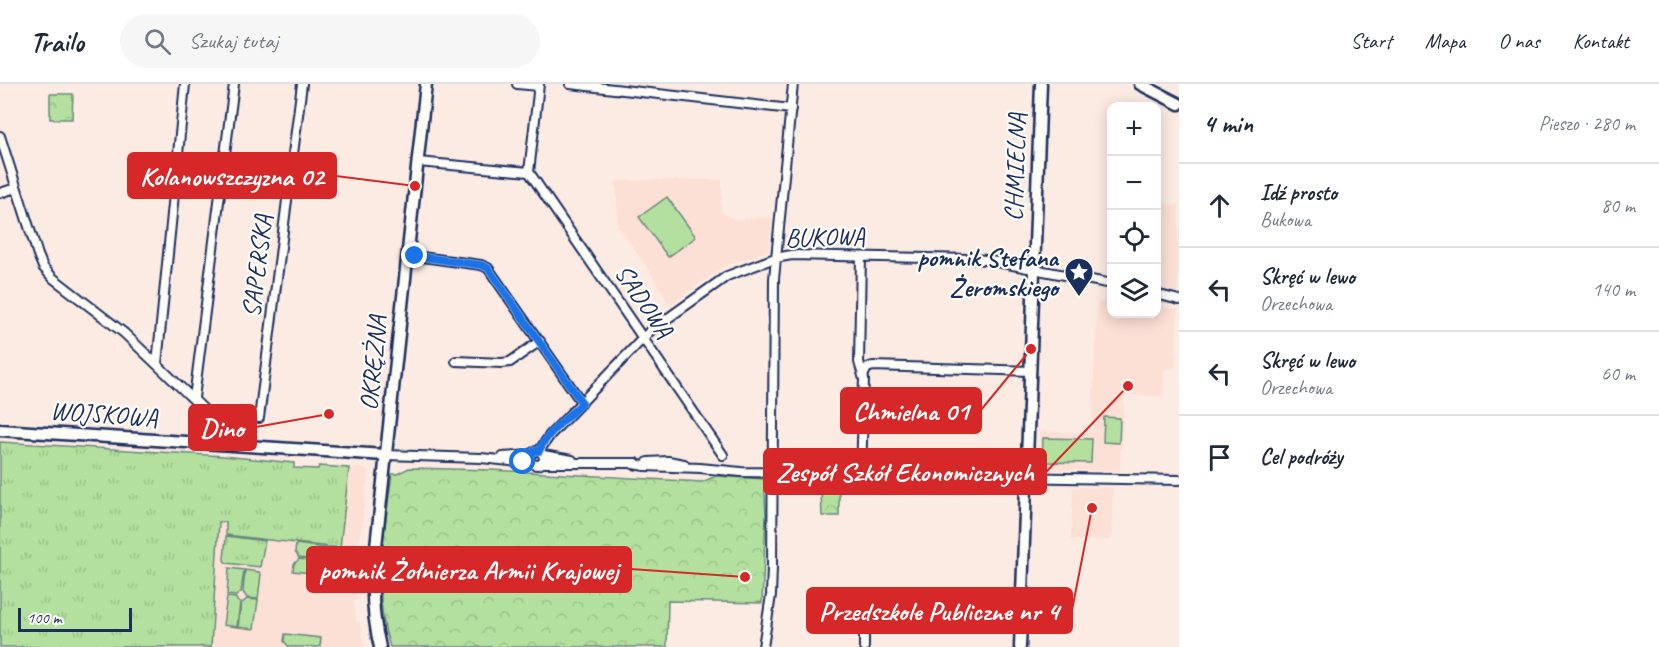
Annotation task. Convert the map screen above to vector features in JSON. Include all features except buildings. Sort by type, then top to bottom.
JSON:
[{"type":"street","points":[[157,364],[185,84]]},
{"type":"street","points":[[194,398],[234,84]]},
{"type":"street","name":"SAPERSKA","points":[[259,418],[302,84]]},
{"type":"street","name":"OKRĘŻNA","points":[[380,647],[374,615],[372,580],[426,84]]},
{"type":"street","points":[[418,162],[530,172],[539,85],[517,84]]},
{"type":"street","points":[[570,84],[791,109]]},
{"type":"street","points":[[763,647],[771,596],[775,258],[793,84]]},
{"type":"street","name":"CHMIELNA","points":[[1020,647],[1041,84]]},
{"type":"street","points":[[1140,84],[1179,104]]},
{"type":"street","points":[[0,136],[43,267],[53,278],[124,333],[246,447]]},
{"type":"street","name":"SADOWA","points":[[530,172],[723,454]]},
{"type":"street","points":[[0,193],[16,188]]},
{"type":"street","points":[[407,255],[481,265],[488,268],[582,403]]},
{"type":"street","name":"BUKOWA","points":[[537,457],[550,435],[643,337],[719,280],[775,258],[792,255],[971,259],[1107,283]]},
{"type":"street","points":[[861,257],[859,362],[863,376],[861,474]]},
{"type":"street","points":[[1161,295],[1179,300]]},
{"type":"street","points":[[456,361],[510,362],[540,341]]},
{"type":"street","points":[[863,376],[867,369],[873,366],[1030,371]]},
{"type":"street","points":[[211,444],[219,427],[217,422]]},
{"type":"street","name":"WOJSKOWA","points":[[0,430],[385,455]]},
{"type":"street","points":[[385,455],[519,462],[537,457],[729,472],[1179,480]]},
{"type":"street","points":[[864,597],[864,647]]},
{"type":"shaded area","points":[[722,180],[721,212],[735,220],[772,217],[768,251],[724,266],[670,305],[649,270],[618,227],[616,181]]},
{"type":"shaded area","points":[[1161,203],[1179,205],[1178,292],[1161,289]]},
{"type":"shaded area","points":[[1097,302],[1107,302],[1107,318],[1161,318],[1161,306],[1178,309],[1175,368],[1164,369],[1163,396],[1124,395],[1120,471],[1039,469],[1040,431],[1092,433]]},
{"type":"shaded area","points":[[223,456],[294,463],[294,468],[318,469],[319,466],[368,470],[358,555],[358,599],[354,600],[356,622],[360,622],[365,647],[212,647]]},
{"type":"shaded area","points":[[1073,487],[1113,488],[1111,540],[1071,540]]},
{"type":"green space","points":[[50,94],[73,94],[72,119],[50,119]]},
{"type":"green space","points":[[667,197],[696,237],[668,257],[639,217]]},
{"type":"green space","points":[[1104,417],[1120,418],[1119,443],[1103,442]]},
{"type":"green space","points":[[1043,438],[1092,439],[1091,463],[1042,462]]},
{"type":"green space","points":[[0,442],[223,456],[294,463],[294,468],[318,469],[319,466],[349,468],[340,548],[226,535],[226,522],[219,522],[211,647],[0,647]]},
{"type":"green space","points":[[409,468],[491,470],[702,482],[716,476],[764,479],[766,515],[762,603],[668,601],[667,647],[390,647],[381,605],[383,539],[392,474]]},
{"type":"green space","points":[[821,492],[839,492],[839,516],[822,516]]},
{"type":"green space","points":[[226,536],[265,541],[260,567],[226,563],[224,560]]},
{"type":"green space","points":[[296,544],[332,549],[331,557],[325,561],[299,558],[295,552]]},
{"type":"green space","points":[[299,559],[325,562],[330,568],[329,575],[293,571],[294,564]]},
{"type":"green space","points":[[229,568],[244,570],[241,592],[236,596],[227,595]]},
{"type":"green space","points":[[245,570],[261,574],[258,599],[247,598],[243,592]]},
{"type":"green space","points":[[227,597],[236,598],[240,603],[237,627],[223,625]]},
{"type":"green space","points":[[247,599],[258,600],[254,629],[238,627],[241,604]]},
{"type":"green space","points":[[285,634],[321,638],[320,646],[289,647],[284,641]]},
{"type":"place","name":"Kolanowszczyzna 02","points":[[415,186]]},
{"type":"place","name":"pomnik Stefana Żeromskiego","points":[[1079,298]]},
{"type":"place","name":"Chmielna 01","points":[[1031,349]]},
{"type":"place","name":"Zespół Szkół Ekonomicznych","points":[[1128,386]]},
{"type":"place","name":"Dino","points":[[329,414]]},
{"type":"place","name":"Przedszkole Publiczne nr 4","points":[[1092,508]]},
{"type":"place","name":"pomnik Żołnierza Armii Krajowej","points":[[745,577]]},
{"type":"route","points":[[415,256],[481,265],[488,268],[582,403],[550,435],[539,451],[531,454],[531,461],[523,462]]}]
